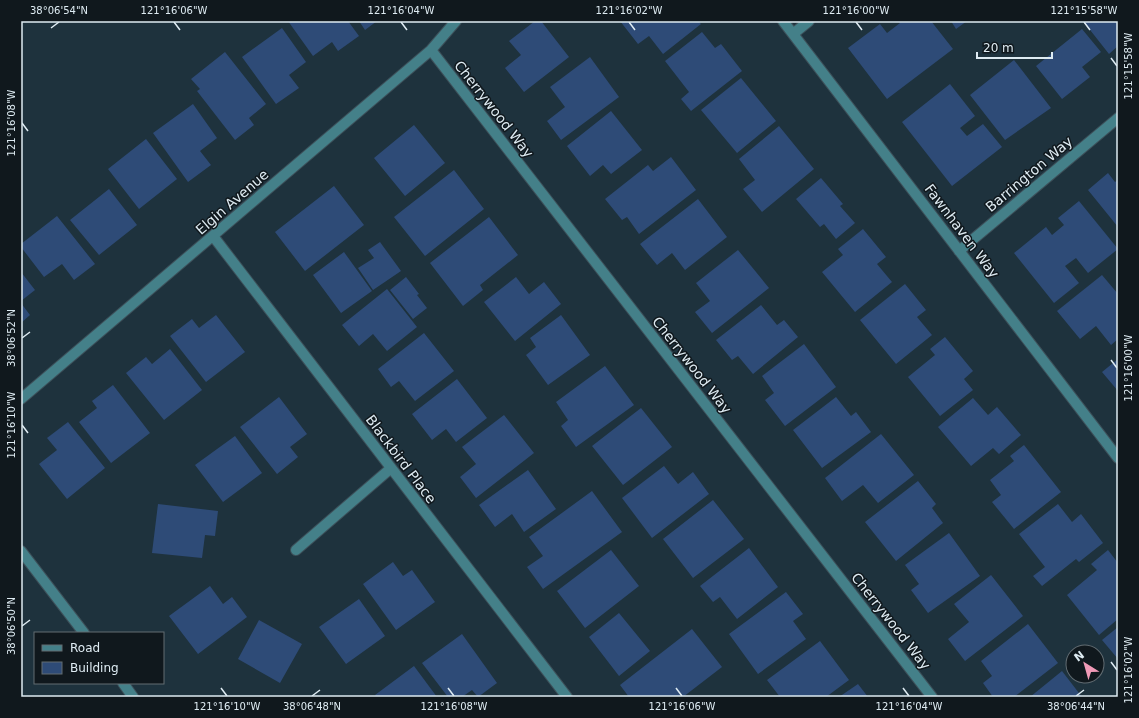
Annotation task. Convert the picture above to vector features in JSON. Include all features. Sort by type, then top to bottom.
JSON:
[{"type":"street","name":"Elgin Avenue","points":[[21,399],[431,50],[456,21]]},
{"type":"street","name":"Fawnhaven Way","points":[[783,21],[1118,458]]},
{"type":"street","points":[[793,34],[809,21]]},
{"type":"street","name":"Cherrywood Way","points":[[431,50],[932,697]]},
{"type":"street","name":"Barrington Way","points":[[959,251],[1118,118]]},
{"type":"street","name":"Blackbird Place","points":[[213,236],[390,469],[567,697]]},
{"type":"street","points":[[296,550],[390,469]]},
{"type":"street","points":[[21,551],[83,632]]},
{"type":"street","points":[[123,684],[133,697]]},
{"type":"building","points":[[288,21],[348,21],[359,36],[338,51],[332,42],[313,56]]},
{"type":"building","points":[[359,21],[377,21],[365,30]]},
{"type":"building","points":[[535,21],[541,21],[569,57],[524,92],[505,68],[521,55],[509,41]]},
{"type":"building","points":[[620,21],[698,21],[701,24],[663,54],[649,36],[638,44]]},
{"type":"building","points":[[898,21],[931,21],[953,49],[887,99],[848,48],[880,24],[887,33],[900,23]]},
{"type":"building","points":[[951,21],[967,21],[956,29]]},
{"type":"building","points":[[1083,21],[1118,21],[1118,46],[1109,54]]},
{"type":"building","points":[[282,28],[306,62],[289,75],[299,88],[276,104],[242,57]]},
{"type":"building","points":[[1082,29],[1101,52],[1082,67],[1090,77],[1062,99],[1036,66]]},
{"type":"building","points":[[702,32],[715,48],[721,44],[742,71],[691,111],[681,99],[689,92],[665,61]]},
{"type":"building","points":[[225,52],[266,104],[249,118],[254,125],[235,140],[197,91],[200,89],[191,79]]},
{"type":"building","points":[[590,57],[619,97],[561,140],[547,121],[565,107],[550,87]]},
{"type":"building","points":[[1014,60],[1051,108],[1005,140],[970,95]]},
{"type":"building","points":[[741,78],[776,121],[737,153],[701,110]]},
{"type":"building","points":[[950,84],[975,116],[960,128],[967,136],[983,124],[1002,147],[952,186],[902,122]]},
{"type":"building","points":[[193,104],[217,138],[200,151],[211,165],[188,182],[153,133]]},
{"type":"building","points":[[611,111],[642,150],[611,174],[603,165],[590,176],[567,146]]},
{"type":"building","points":[[414,125],[445,163],[405,196],[374,158]]},
{"type":"building","points":[[779,126],[814,169],[762,212],[743,189],[755,180],[739,159]]},
{"type":"building","points":[[146,139],[177,179],[139,209],[108,169]]},
{"type":"building","points":[[671,157],[696,190],[639,234],[627,217],[622,220],[605,199],[648,165],[653,171]]},
{"type":"building","points":[[454,170],[484,209],[425,256],[394,217]]},
{"type":"building","points":[[1108,173],[1115,182],[1118,180],[1118,227],[1088,190]]},
{"type":"building","points":[[821,178],[843,204],[840,206],[855,223],[836,239],[824,224],[820,227],[796,199]]},
{"type":"building","points":[[334,186],[364,225],[305,271],[275,232]]},
{"type":"building","points":[[109,189],[137,225],[99,255],[70,220]]},
{"type":"building","points":[[698,199],[727,237],[685,270],[672,253],[657,265],[640,244]]},
{"type":"building","points":[[1079,201],[1118,249],[1088,273],[1076,258],[1065,266],[1079,283],[1054,303],[1014,253],[1046,227],[1052,235],[1064,225],[1058,218]]},
{"type":"building","points":[[57,216],[95,264],[74,280],[62,264],[44,277],[21,247],[21,244]]},
{"type":"building","points":[[489,217],[518,255],[480,285],[483,290],[463,306],[430,263]]},
{"type":"building","points":[[863,229],[886,257],[877,264],[892,282],[855,312],[822,272],[843,255],[838,249]]},
{"type":"building","points":[[380,242],[401,271],[373,290],[358,268],[374,258],[368,250]]},
{"type":"building","points":[[738,250],[769,288],[712,333],[695,312],[710,301],[696,283]]},
{"type":"building","points":[[344,252],[372,291],[341,313],[313,275]]},
{"type":"building","points":[[21,272],[35,290],[21,301]]},
{"type":"building","points":[[1102,275],[1118,294],[1118,339],[1111,345],[1096,326],[1080,339],[1057,311]]},
{"type":"building","points":[[406,277],[419,294],[417,295],[427,308],[413,319],[390,290]]},
{"type":"building","points":[[516,277],[529,294],[544,282],[561,304],[515,341],[484,302]]},
{"type":"building","points":[[905,284],[926,310],[917,317],[932,335],[896,364],[860,320]]},
{"type":"building","points":[[387,289],[417,327],[387,351],[373,334],[359,346],[342,325]]},
{"type":"building","points":[[21,303],[30,315],[21,323]]},
{"type":"building","points":[[761,305],[777,325],[784,320],[798,337],[753,374],[738,356],[732,360],[716,340]]},
{"type":"building","points":[[216,315],[245,352],[206,382],[170,336],[192,319],[199,328]]},
{"type":"building","points":[[561,315],[590,355],[548,385],[526,355],[536,347],[530,338]]},
{"type":"building","points":[[424,333],[454,371],[415,401],[399,381],[391,387],[378,369]]},
{"type":"building","points":[[945,337],[973,371],[964,379],[973,390],[940,416],[908,377],[935,355],[930,349]]},
{"type":"building","points":[[804,344],[836,387],[785,426],[765,400],[774,393],[762,376]]},
{"type":"building","points":[[170,349],[202,390],[164,420],[126,373],[146,357],[152,364]]},
{"type":"building","points":[[1118,359],[1118,391],[1102,372]]},
{"type":"building","points":[[605,366],[634,405],[576,447],[561,426],[568,420],[556,402]]},
{"type":"building","points":[[457,379],[487,418],[456,442],[446,429],[432,440],[412,414]]},
{"type":"building","points":[[113,385],[150,433],[111,463],[79,422],[97,408],[92,401]]},
{"type":"building","points":[[279,397],[307,434],[290,447],[298,457],[277,474],[240,427]]},
{"type":"building","points":[[836,397],[851,416],[856,412],[871,432],[822,468],[793,430]]},
{"type":"building","points":[[973,398],[988,415],[997,407],[1021,435],[999,454],[993,448],[971,466],[938,427]]},
{"type":"building","points":[[641,408],[672,447],[623,485],[592,446]]},
{"type":"building","points":[[504,415],[534,453],[476,498],[460,477],[476,464],[462,447]]},
{"type":"building","points":[[68,422],[105,468],[67,499],[39,464],[57,450],[47,438]]},
{"type":"building","points":[[881,434],[914,475],[878,503],[863,485],[842,501],[825,478]]},
{"type":"building","points":[[235,436],[262,473],[223,502],[195,465]]},
{"type":"building","points":[[1024,445],[1061,492],[1014,529],[992,502],[1001,495],[990,480],[1014,461],[1010,456]]},
{"type":"building","points":[[664,466],[678,484],[693,472],[709,494],[652,538],[622,498]]},
{"type":"building","points":[[528,470],[556,509],[524,532],[512,514],[495,527],[479,505]]},
{"type":"building","points":[[918,481],[936,504],[932,508],[943,523],[896,561],[865,522]]},
{"type":"building","points":[[592,491],[622,532],[543,589],[527,567],[543,556],[529,537]]},
{"type":"building","points":[[713,500],[744,539],[693,578],[663,539]]},
{"type":"building","points":[[158,504],[218,511],[215,536],[205,535],[202,558],[152,553]]},
{"type":"building","points":[[1058,504],[1072,522],[1081,514],[1103,543],[1079,562],[1076,559],[1042,586],[1033,576],[1045,567],[1019,534]]},
{"type":"building","points":[[949,533],[980,576],[928,613],[911,590],[919,584],[905,565]]},
{"type":"building","points":[[749,548],[778,587],[737,619],[720,597],[713,602],[700,586]]},
{"type":"building","points":[[611,550],[639,586],[585,628],[557,591]]},
{"type":"building","points":[[1108,550],[1118,563],[1118,619],[1099,635],[1067,595],[1097,570],[1091,564]]},
{"type":"building","points":[[393,562],[403,576],[412,570],[435,602],[396,630],[363,584]]},
{"type":"building","points":[[991,575],[1023,616],[965,661],[948,639],[969,622],[954,604]]},
{"type":"building","points":[[210,586],[223,604],[232,597],[247,617],[198,654],[169,616]]},
{"type":"building","points":[[786,592],[803,614],[793,621],[806,639],[758,674],[729,634]]},
{"type":"building","points":[[359,599],[385,636],[346,664],[319,627]]},
{"type":"building","points":[[619,613],[650,651],[619,676],[589,637]]},
{"type":"building","points":[[259,620],[302,644],[280,683],[238,659]]},
{"type":"building","points":[[1028,624],[1058,663],[1014,697],[993,697],[983,683],[992,676],[981,661]]},
{"type":"building","points":[[1118,627],[1118,659],[1102,640]]},
{"type":"building","points":[[692,629],[722,667],[683,697],[629,697],[620,685]]},
{"type":"building","points":[[462,634],[497,683],[478,697],[472,690],[462,697],[448,697],[422,663]]},
{"type":"building","points":[[820,641],[849,680],[826,697],[780,697],[767,680]]},
{"type":"building","points":[[414,666],[437,697],[376,697],[375,695]]},
{"type":"building","points":[[1062,671],[1065,675],[1065,684],[1072,684],[1082,697],[1030,697]]},
{"type":"building","points":[[858,684],[868,697],[839,697]]}]
